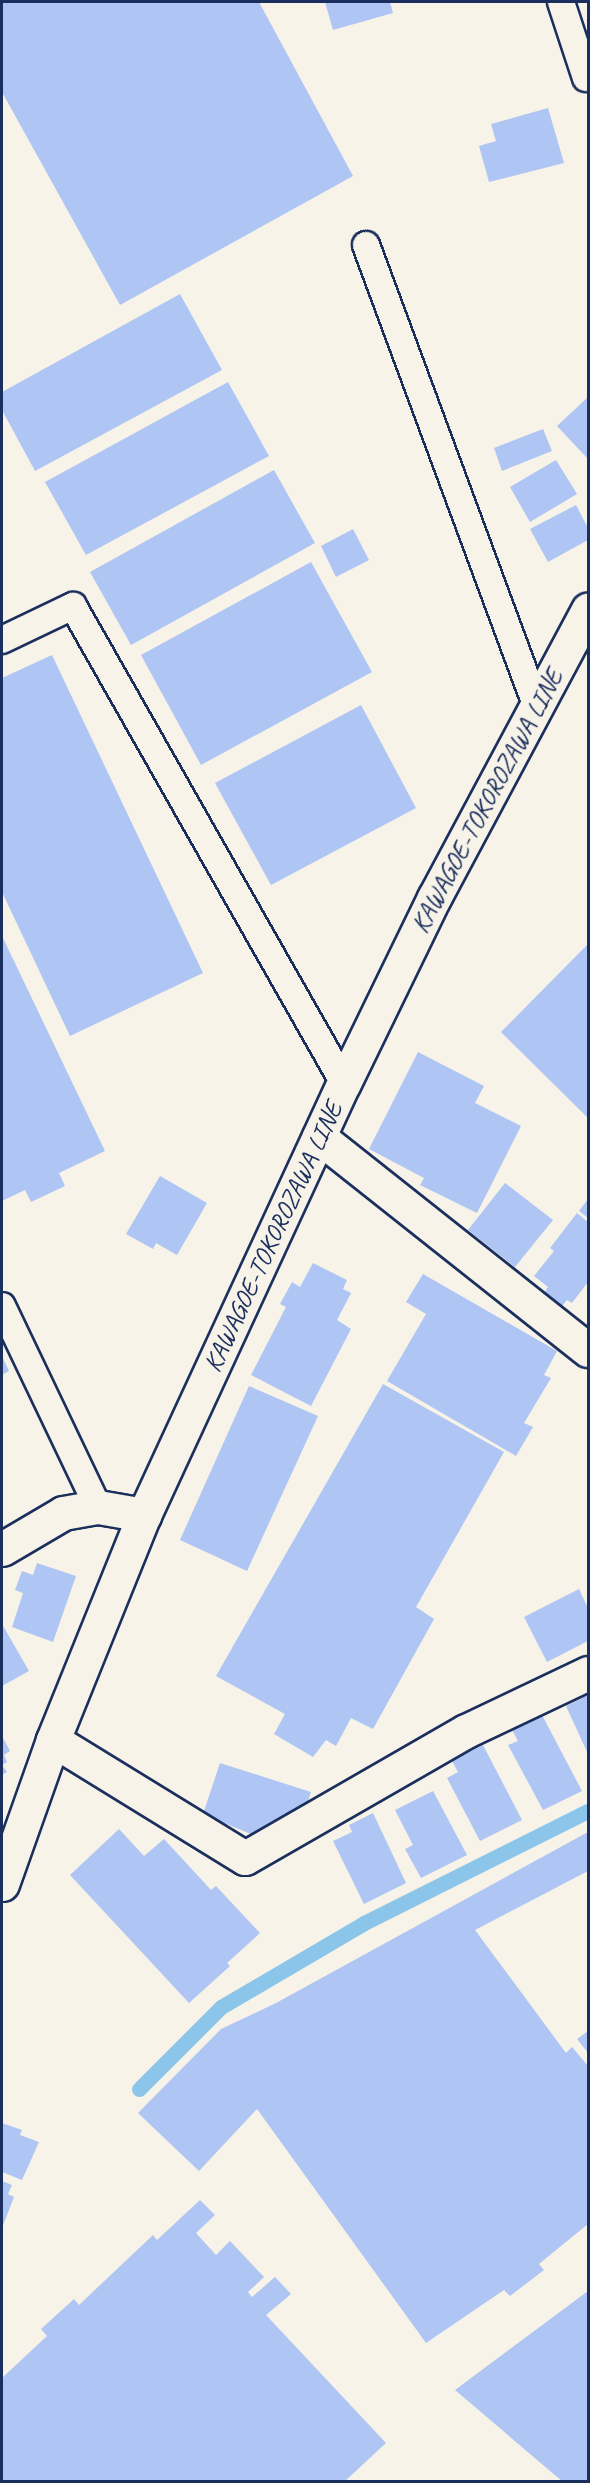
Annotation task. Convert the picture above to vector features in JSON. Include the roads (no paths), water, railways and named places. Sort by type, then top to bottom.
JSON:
[{"type":"main road","name":"KAWAGOE-TOKOROZAWA LINE","points":[[2,1884],[53,1740],[144,1515],[344,1083],[434,898],[588,609]]},
{"type":"main road","points":[[319,1137],[588,1350]]},
{"type":"main road","points":[[2,1549],[63,1514],[98,1507],[144,1515]]},
{"type":"main road","points":[[53,1740],[245,1858],[466,1731],[588,1673]]},
{"type":"lane","points":[[561,2],[586,78]]},
{"type":"lane","points":[[366,245],[536,705]]},
{"type":"lane","points":[[2,640],[73,606],[344,1083]]},
{"type":"lane","points":[[2,1306],[98,1507]]},
{"type":"waterway","points":[[139,2089],[221,2007],[364,1923],[588,1811]]}]
